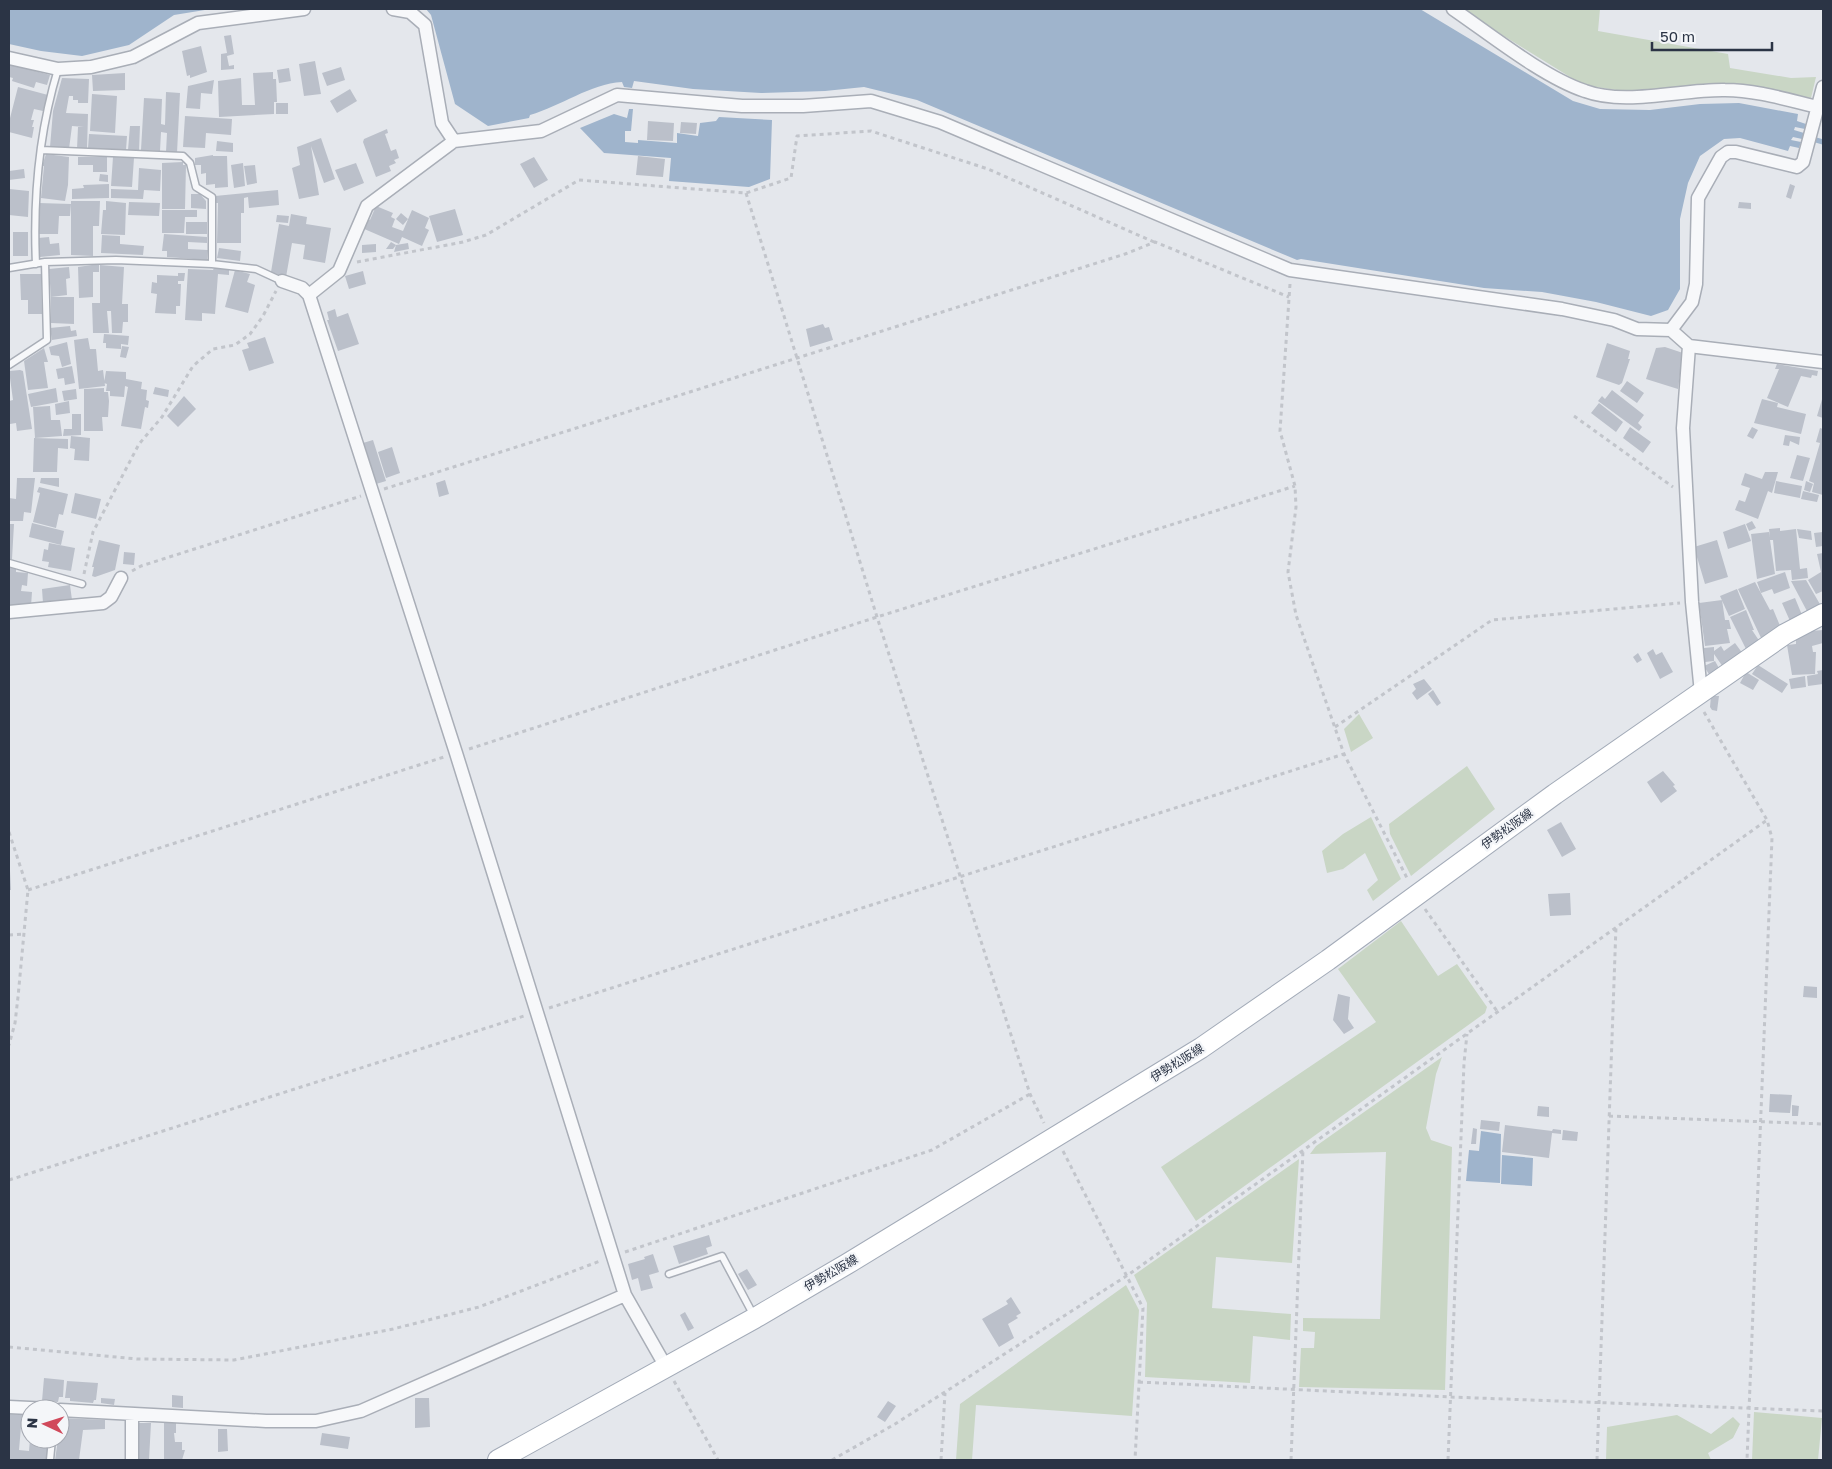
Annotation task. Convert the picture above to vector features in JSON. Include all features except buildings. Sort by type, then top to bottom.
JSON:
[{"type":"main road","name":"伊勢松阪線","points":[[498,1460],[755,1318],[1054,1139],[1217,1037],[1328,960],[1555,794],[1784,634],[1823,614]]},
{"type":"street","points":[[9,58],[58,69],[91,67],[133,57],[198,23],[304,9]]},
{"type":"street","points":[[393,9],[410,12],[425,25],[442,123],[454,141]]},
{"type":"street","points":[[1453,9],[1557,79],[1586,92],[1605,95],[1653,96],[1726,90],[1760,93],[1817,112]]},
{"type":"street","points":[[1671,330],[1692,302],[1696,284],[1698,198],[1721,157],[1728,152],[1736,152],[1797,166],[1803,162],[1823,87]]},
{"type":"street","points":[[309,295],[339,271],[367,206],[454,141],[541,131],[617,95],[742,106],[803,106],[871,101],[940,122],[1290,270],[1562,309],[1614,320],[1638,329],[1671,330],[1689,346],[1823,362]]},
{"type":"street","points":[[282,281],[302,288],[309,295],[456,753],[612,1256],[625,1295],[666,1367]]},
{"type":"street","points":[[1689,346],[1682,428],[1692,602],[1701,693]]},
{"type":"street","points":[[9,612],[103,603],[111,597],[121,578]]},
{"type":"street","points":[[70,1411],[132,1415],[316,1421],[361,1412],[625,1295]]},
{"type":"street","points":[[132,1415],[132,1460]]},
{"type":"lane","points":[[36,264],[34,224],[37,172],[58,69]]},
{"type":"lane","points":[[41,150],[183,156],[190,163],[196,187],[212,197],[212,264]]},
{"type":"lane","points":[[9,268],[46,262],[116,260],[212,264],[256,269],[282,281]]},
{"type":"lane","points":[[9,365],[47,340],[46,262]]},
{"type":"lane","points":[[9,564],[82,584]]},
{"type":"lane","points":[[669,1274],[722,1256],[755,1318]]},
{"type":"path","points":[[9,1180],[1344,754],[1296,615],[1288,572],[1296,507],[1295,486],[1280,431],[1289,297],[1154,242],[988,169],[871,131],[797,136],[791,178],[746,193],[579,180],[486,235],[462,242],[342,265]]},
{"type":"path","points":[[746,193],[877,617],[1030,1094],[1054,1139],[1063,1150],[1128,1275],[1143,1308],[1135,1460]]},
{"type":"path","points":[[121,578],[141,566],[1125,254],[1154,242]]},
{"type":"path","points":[[82,584],[94,532],[139,444],[162,417],[192,366],[213,350],[234,345],[250,334],[264,316],[282,281]]},
{"type":"path","points":[[1574,416],[1677,490],[1687,494]]},
{"type":"path","points":[[28,890],[877,617],[1295,486]]},
{"type":"path","points":[[1335,727],[1492,620],[1692,602]]},
{"type":"path","points":[[1701,693],[1704,711],[1767,820],[1772,838],[1747,1460]]},
{"type":"path","points":[[832,1460],[945,1392],[1128,1275],[1767,820]]},
{"type":"path","points":[[9,832],[28,890],[26,934],[15,1023],[9,1045]]},
{"type":"path","points":[[1597,1460],[1616,926]]},
{"type":"path","points":[[9,935],[26,934]]},
{"type":"path","points":[[1448,1460],[1464,1063],[1467,1033]]},
{"type":"path","points":[[9,1347],[137,1359],[234,1360],[393,1329],[469,1309],[612,1256],[932,1150],[1030,1094]]},
{"type":"path","points":[[1608,1116],[1823,1124]]},
{"type":"path","points":[[1290,1460],[1303,1149]]},
{"type":"path","points":[[666,1367],[718,1460]]},
{"type":"path","points":[[1139,1382],[1451,1397],[1823,1411]]},
{"type":"path","points":[[942,1460],[945,1392]]},
{"type":"green space","points":[[1465,9],[1600,9],[1598,31],[1728,54],[1730,68],[1791,78],[1816,77],[1811,98],[1726,84],[1623,91],[1583,85],[1491,28]]},
{"type":"green space","points":[[1359,714],[1373,738],[1351,752],[1344,729]]},
{"type":"green space","points":[[1467,766],[1495,809],[1411,876],[1390,834],[1389,824]]},
{"type":"green space","points":[[1371,817],[1401,879],[1373,901],[1367,890],[1378,880],[1365,853],[1343,869],[1327,873],[1322,851],[1343,834]]},
{"type":"green space","points":[[1401,921],[1438,976],[1457,964],[1487,1007],[1485,1013],[1196,1221],[1161,1167],[1376,1022],[1338,969]]},
{"type":"green space","points":[[1442,1057],[1436,1074],[1426,1128],[1431,1140],[1452,1147],[1445,1390],[1299,1387],[1301,1348],[1314,1348],[1315,1332],[1303,1331],[1303,1318],[1380,1319],[1386,1152],[1310,1154],[1316,1146]]},
{"type":"green space","points":[[1299,1159],[1292,1263],[1216,1257],[1212,1308],[1291,1314],[1290,1340],[1253,1336],[1250,1383],[1145,1377],[1147,1303],[1134,1275]]},
{"type":"green space","points":[[1126,1285],[1139,1310],[1132,1416],[976,1405],[972,1460],[956,1460],[960,1404]]},
{"type":"green space","points":[[1754,1412],[1822,1418],[1818,1460],[1752,1460]]},
{"type":"green space","points":[[1677,1415],[1711,1434],[1733,1417],[1740,1424],[1733,1438],[1708,1453],[1711,1460],[1606,1460],[1607,1427]]},
{"type":"water","points":[[9,9],[211,9],[174,15],[129,45],[82,56],[41,51],[9,44]]},
{"type":"water","points":[[426,9],[1420,9],[1573,101],[1600,109],[1650,110],[1700,104],[1739,103],[1798,114],[1797,121],[1806,124],[1805,129],[1795,127],[1794,130],[1804,133],[1802,139],[1793,137],[1791,140],[1801,142],[1799,148],[1790,146],[1788,151],[1740,138],[1724,139],[1700,156],[1688,183],[1680,219],[1680,289],[1668,310],[1651,316],[1596,302],[1542,292],[1484,288],[1301,259],[1297,260],[917,100],[864,87],[825,91],[761,93],[693,89],[634,81],[632,88],[624,87],[622,82],[587,91],[530,115],[529,118],[488,126],[455,104],[431,15]]},
{"type":"water","points":[[629,109],[633,109],[631,131],[625,131],[625,142],[638,143],[638,140],[677,143],[677,133],[698,136],[700,123],[716,121],[719,117],[772,120],[770,179],[749,187],[669,181],[671,158],[604,153],[580,128],[614,114],[627,118]]},
{"type":"water","points":[[1481,1131],[1501,1134],[1500,1183],[1466,1181],[1469,1150],[1479,1151]]},
{"type":"water","points":[[1502,1155],[1533,1158],[1532,1186],[1501,1184]]},
{"type":"waterway","points":[[1809,138],[1823,142]]}]
